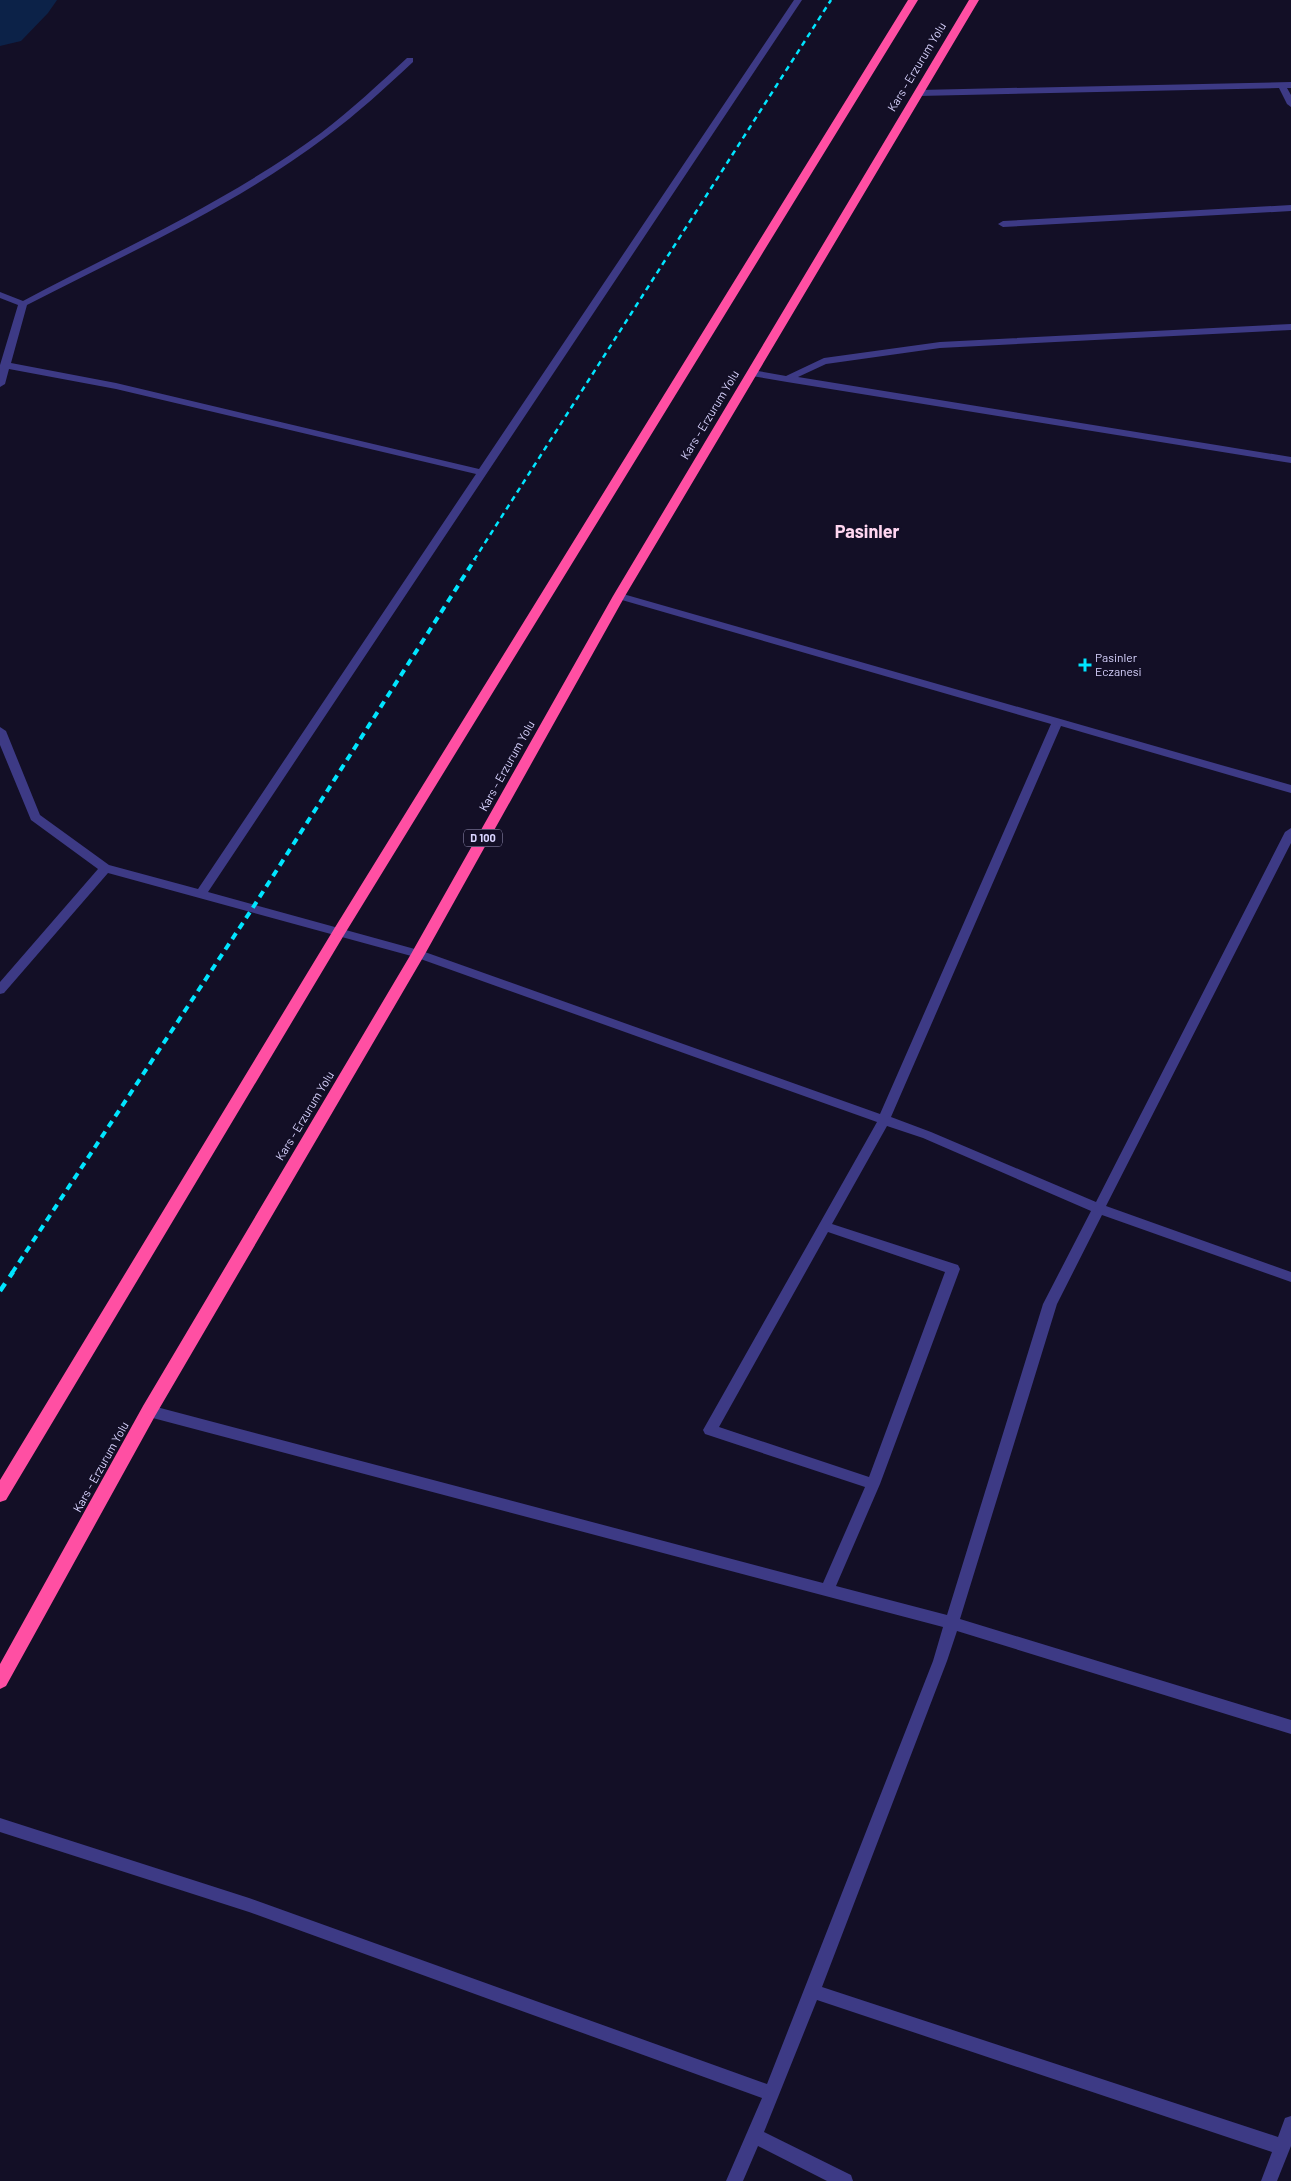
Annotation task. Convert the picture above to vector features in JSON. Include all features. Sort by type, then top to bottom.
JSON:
[{"type":"highway","points":[[0,1495],[339,932],[913,0]]},
{"type":"highway","name":"Kars - Erzurum Yolu","points":[[0,1681],[149,1411],[418,954],[619,596],[974,0]]},
{"type":"street","points":[[200,895],[798,0]]},
{"type":"street","points":[[0,384],[23,304],[251,183],[292,158],[360,108],[410,60]]},
{"type":"street","points":[[919,93],[1286,85],[1291,104]]},
{"type":"street","points":[[1003,224],[1291,208]]},
{"type":"street","points":[[0,295],[23,304]]},
{"type":"street","points":[[787,379],[824,361],[940,345],[1291,327]]},
{"type":"street","points":[[6,365],[116,386],[483,473]]},
{"type":"street","points":[[752,373],[1291,460]]},
{"type":"street","points":[[619,596],[1291,788]]},
{"type":"street","points":[[873,1484],[710,1430],[884,1120],[1057,722]]},
{"type":"street","points":[[0,731],[35,817],[105,868],[418,954],[927,1135],[1099,1209],[1291,1277]]},
{"type":"street","points":[[734,2181],[772,2094],[940,1661],[1050,1304],[1291,832]]},
{"type":"street","points":[[0,990],[105,868]]},
{"type":"street","points":[[824,1226],[953,1269],[873,1484],[828,1589]]},
{"type":"street","points":[[149,1411],[952,1623],[1291,1727]]},
{"type":"street","points":[[0,1825],[249,1904],[772,2094]]},
{"type":"street","points":[[812,1991],[1282,2147]]},
{"type":"street","points":[[1269,2181],[1291,2124]]},
{"type":"street","points":[[754,2136],[845,2181]]},
{"type":"waterway","points":[[0,28],[27,0]]},
{"type":"railway","points":[[474,560],[831,0]]},
{"type":"railway","points":[[12,1273],[252,909],[475,559]]},
{"type":"railway","points":[[0,1291],[13,1272]]},
{"type":"place","name":"Pasinler Eczanesi","points":[[1085,665]]},
{"type":"district","name":"Pasinler","points":[[867,532]]}]
